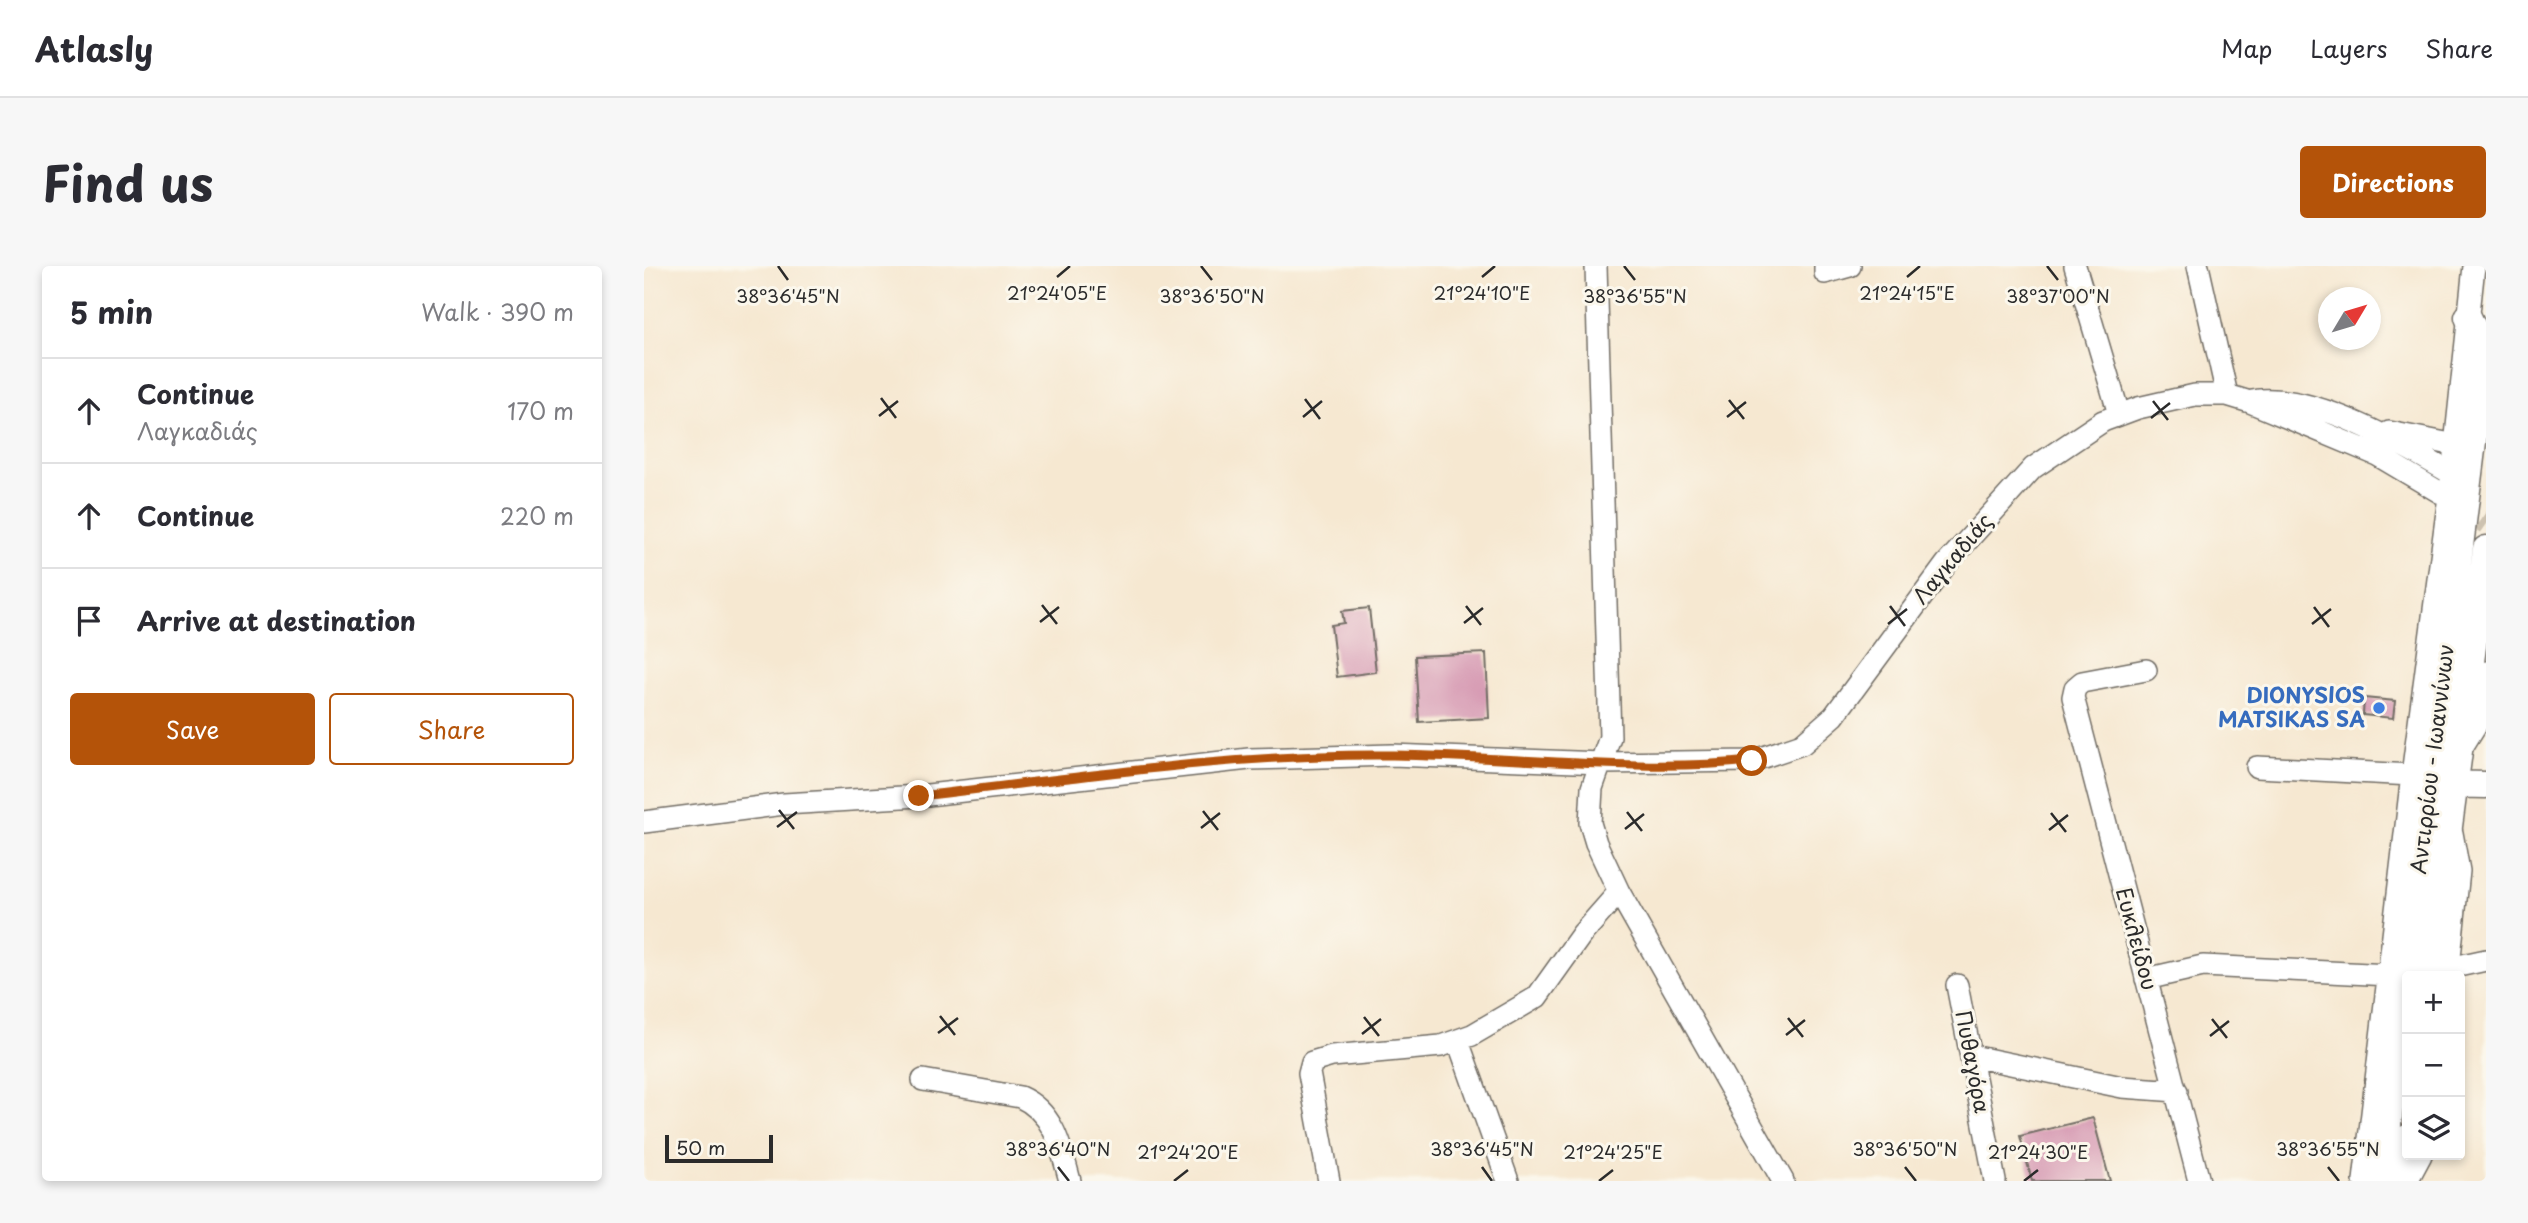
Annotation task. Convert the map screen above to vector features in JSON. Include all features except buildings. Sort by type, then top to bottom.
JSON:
[{"type":"main road","points":[[2468,317],[2485,343]]},
{"type":"main road","name":"Αντιρρίου - Ιωαννίνων","points":[[2381,1181],[2441,770],[2485,343]]},
{"type":"main road","name":"Αντιρρίου - Ιωαννίνων","points":[[2442,971],[2450,825],[2441,770],[2486,549]]},
{"type":"main road","points":[[2441,770],[2486,767]]},
{"type":"main road","points":[[2441,770],[2486,785]]},
{"type":"main road","points":[[2401,1181],[2411,1160]]},
{"type":"street","points":[[1596,266],[1611,737],[1592,788],[1590,823],[1619,892],[1783,1181]]},
{"type":"street","points":[[1825,266],[1825,273],[1850,266]]},
{"type":"street","points":[[2075,266],[2119,414]]},
{"type":"street","points":[[2198,266],[2227,396]]},
{"type":"street","points":[[2364,1181],[2390,975],[2441,770],[2447,483],[2456,445],[2474,266]]},
{"type":"street","name":"Λαγκαδιάς","points":[[644,822],[784,804],[919,796],[1250,758],[1392,755],[1602,762],[1752,761],[1791,749],[1816,735],[1845,704],[1947,563],[2015,486],[2069,441],[2119,414],[2195,395],[2227,396],[2250,402],[2447,483]]},
{"type":"street","name":"Λαγκαδιάς","points":[[2250,402],[2288,399],[2364,427],[2416,452],[2447,483]]},
{"type":"street","name":"Λαγκαδιάς","points":[[2364,427],[2456,445]]},
{"type":"street","name":"Ευκλείδου","points":[[2146,670],[2082,682],[2075,688],[2073,697],[2199,1181]]},
{"type":"street","points":[[2441,770],[2479,720],[2486,672]]},
{"type":"street","points":[[2256,767],[2441,770]]},
{"type":"street","points":[[1329,1181],[1309,1073],[1312,1062],[1332,1056],[1429,1048],[1458,1041],[1538,995],[1582,934],[1619,892]]},
{"type":"street","points":[[2451,971],[2486,960]]},
{"type":"street","points":[[2146,979],[2203,966],[2390,975]]},
{"type":"street","name":"Πυθαγόρα","points":[[1956,985],[1995,1181]]},
{"type":"street","points":[[1458,1041],[1508,1181]]},
{"type":"street","points":[[1972,1056],[2122,1087],[2177,1091]]},
{"type":"street","points":[[923,1080],[1020,1097],[1032,1103],[1044,1113],[1056,1133],[1070,1181]]},
{"type":"street","points":[[2407,1181],[2413,1160]]},
{"type":"tunnel","points":[[2455,502],[2486,524]]},
{"type":"place","name":"DIONYSIOS MATSIKAS SA","points":[[2379,708]]},
{"type":"route","points":[[919,796],[1250,758],[1392,755],[1602,762],[1752,761]]}]
